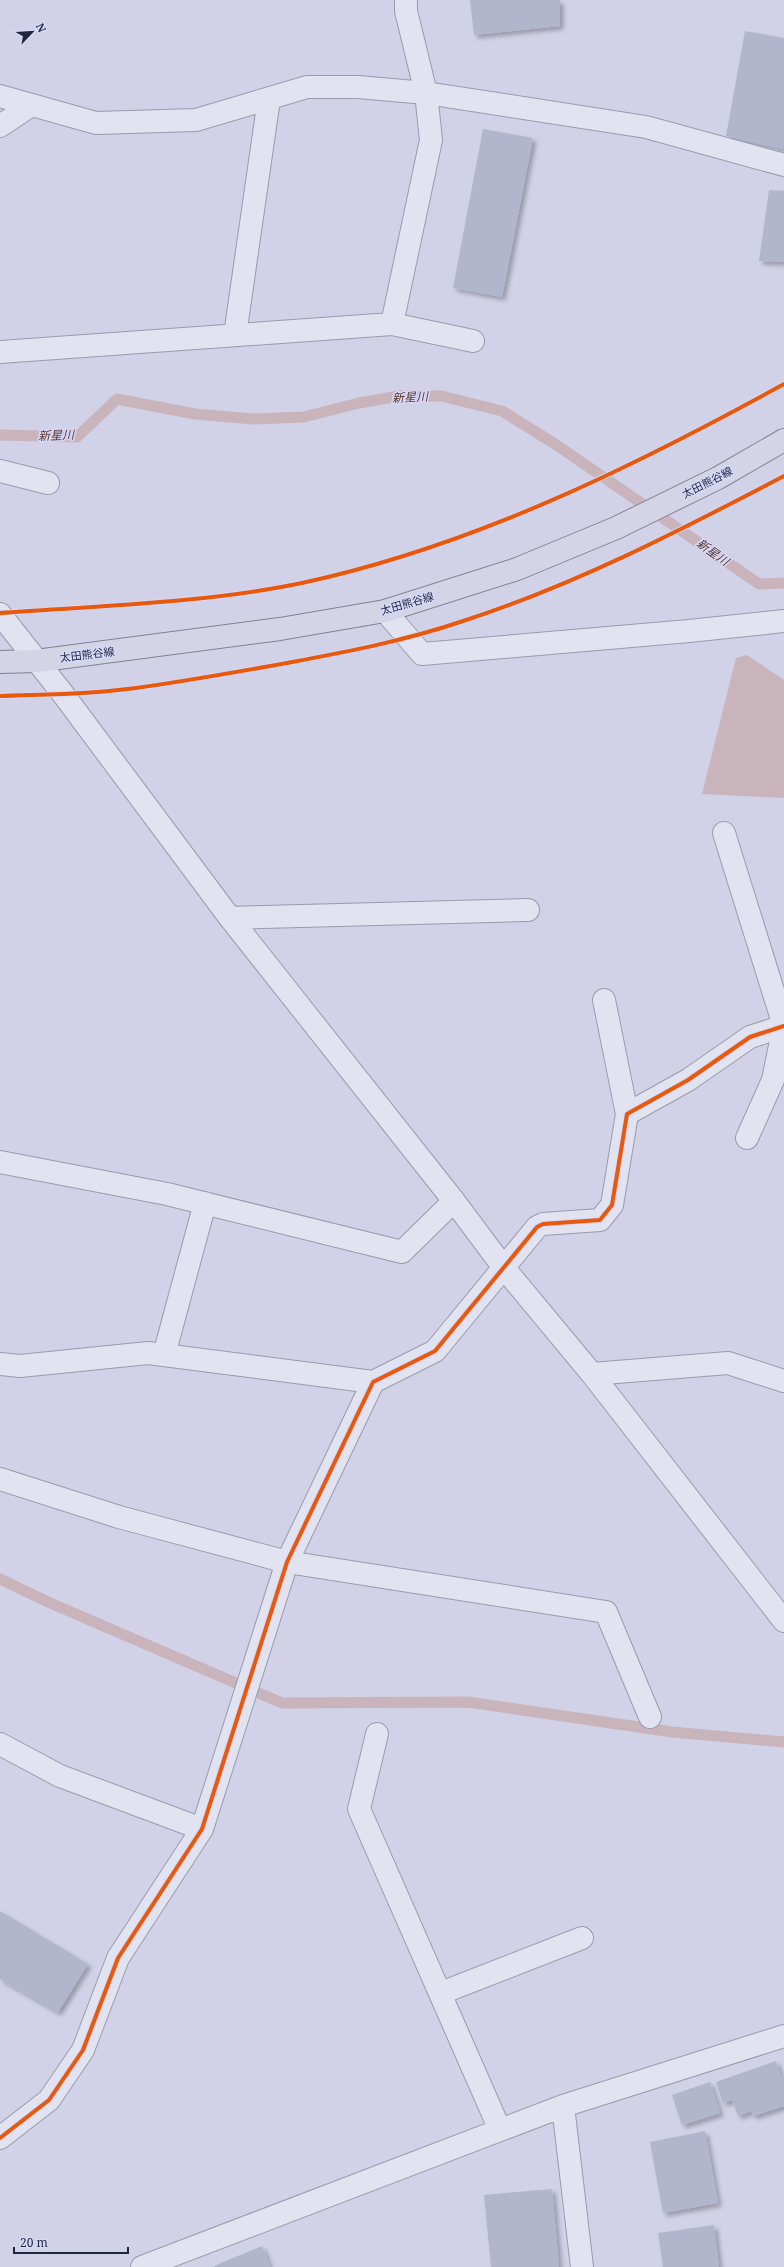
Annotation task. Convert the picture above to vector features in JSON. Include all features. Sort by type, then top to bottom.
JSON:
[{"type":"main road","name":"太田熊谷線","points":[[0,662],[36,661],[280,629],[385,611],[517,569],[616,528],[698,487],[784,440]]},
{"type":"street","points":[[392,324],[431,140],[426,93],[406,11],[406,0]]},
{"type":"street","points":[[0,96],[30,106],[96,123],[104,123],[196,120],[307,87],[358,87],[426,93],[646,127],[784,165]]},
{"type":"street","points":[[235,335],[269,99]]},
{"type":"street","points":[[0,126],[30,106]]},
{"type":"street","points":[[0,352],[392,324],[473,341]]},
{"type":"street","points":[[0,471],[48,483]]},
{"type":"street","points":[[385,611],[422,654],[688,631],[784,621]]},
{"type":"street","points":[[0,614],[230,918],[454,1201],[504,1268],[592,1374],[784,1621]]},
{"type":"street","points":[[724,833],[784,1026],[773,1080],[747,1138]]},
{"type":"street","points":[[230,918],[528,910]]},
{"type":"street","points":[[0,1364],[20,1366],[148,1353],[373,1382],[435,1351],[537,1227],[543,1224],[600,1220],[612,1205],[627,1114],[604,1000]]},
{"type":"street","points":[[627,1114],[688,1080],[750,1037],[784,1026]]},
{"type":"street","points":[[0,1162],[205,1203],[402,1252],[454,1201]]},
{"type":"street","points":[[164,1355],[205,1203]]},
{"type":"street","points":[[592,1374],[728,1363],[784,1381]]},
{"type":"street","points":[[0,2138],[49,2100],[83,2050],[118,1958],[202,1829],[222,1771],[238,1711],[286,1562],[373,1382]]},
{"type":"street","points":[[0,1479],[119,1517],[286,1562],[606,1612],[650,1717]]},
{"type":"street","points":[[377,1734],[359,1809],[500,2130]]},
{"type":"street","points":[[0,1744],[60,1776],[202,1829]]},
{"type":"street","points":[[441,1993],[582,1938]]},
{"type":"street","points":[[142,2267],[165,2263],[563,2106],[783,2038]]},
{"type":"street","points":[[563,2106],[582,2267]]},
{"type":"shaded area","points":[[747,655],[784,680],[784,798],[702,794],[736,658]]},
{"type":"building","points":[[470,0],[560,0],[560,26],[474,35]]},
{"type":"building","points":[[745,31],[784,38],[784,149],[726,136]]},
{"type":"building","points":[[483,129],[533,138],[502,297],[453,288]]},
{"type":"building","points":[[769,190],[784,191],[784,262],[759,261]]},
{"type":"building","points":[[0,1911],[88,1964],[58,2012],[0,1979]]},
{"type":"building","points":[[776,2061],[781,2077],[784,2076],[784,2106],[753,2116],[751,2111],[738,2116],[732,2100],[723,2103],[716,2082]]},
{"type":"building","points":[[710,2082],[720,2113],[682,2125],[672,2095]]},
{"type":"building","points":[[705,2131],[718,2203],[663,2213],[650,2142]]},
{"type":"building","points":[[552,2189],[559,2267],[491,2267],[484,2195]]},
{"type":"building","points":[[714,2225],[719,2267],[663,2267],[658,2233]]},
{"type":"building","points":[[262,2246],[270,2267],[214,2266]]},
{"type":"waterway","name":"新星川","points":[[0,435],[77,437],[117,399],[195,414],[253,419],[304,417],[359,403],[399,396],[441,396],[502,411],[555,444],[759,584],[784,583]]},
{"type":"waterway","points":[[0,1579],[48,1602],[282,1703],[468,1702],[672,1732],[784,1742]]},
{"type":"cycle path","points":[[0,613],[152,603],[228,595],[302,583],[366,567],[428,548],[489,526],[550,501],[668,445],[784,384]]},
{"type":"cycle path","points":[[0,696],[85,693],[155,685],[309,659],[374,646],[418,635],[502,608],[544,592],[665,537],[784,476]]},
{"type":"cycle path","points":[[0,2138],[49,2100],[83,2050],[118,1958],[202,1829],[287,1562],[373,1382],[435,1351],[537,1227],[543,1224],[600,1220],[612,1205],[627,1114],[688,1080],[750,1037],[784,1026]]}]
